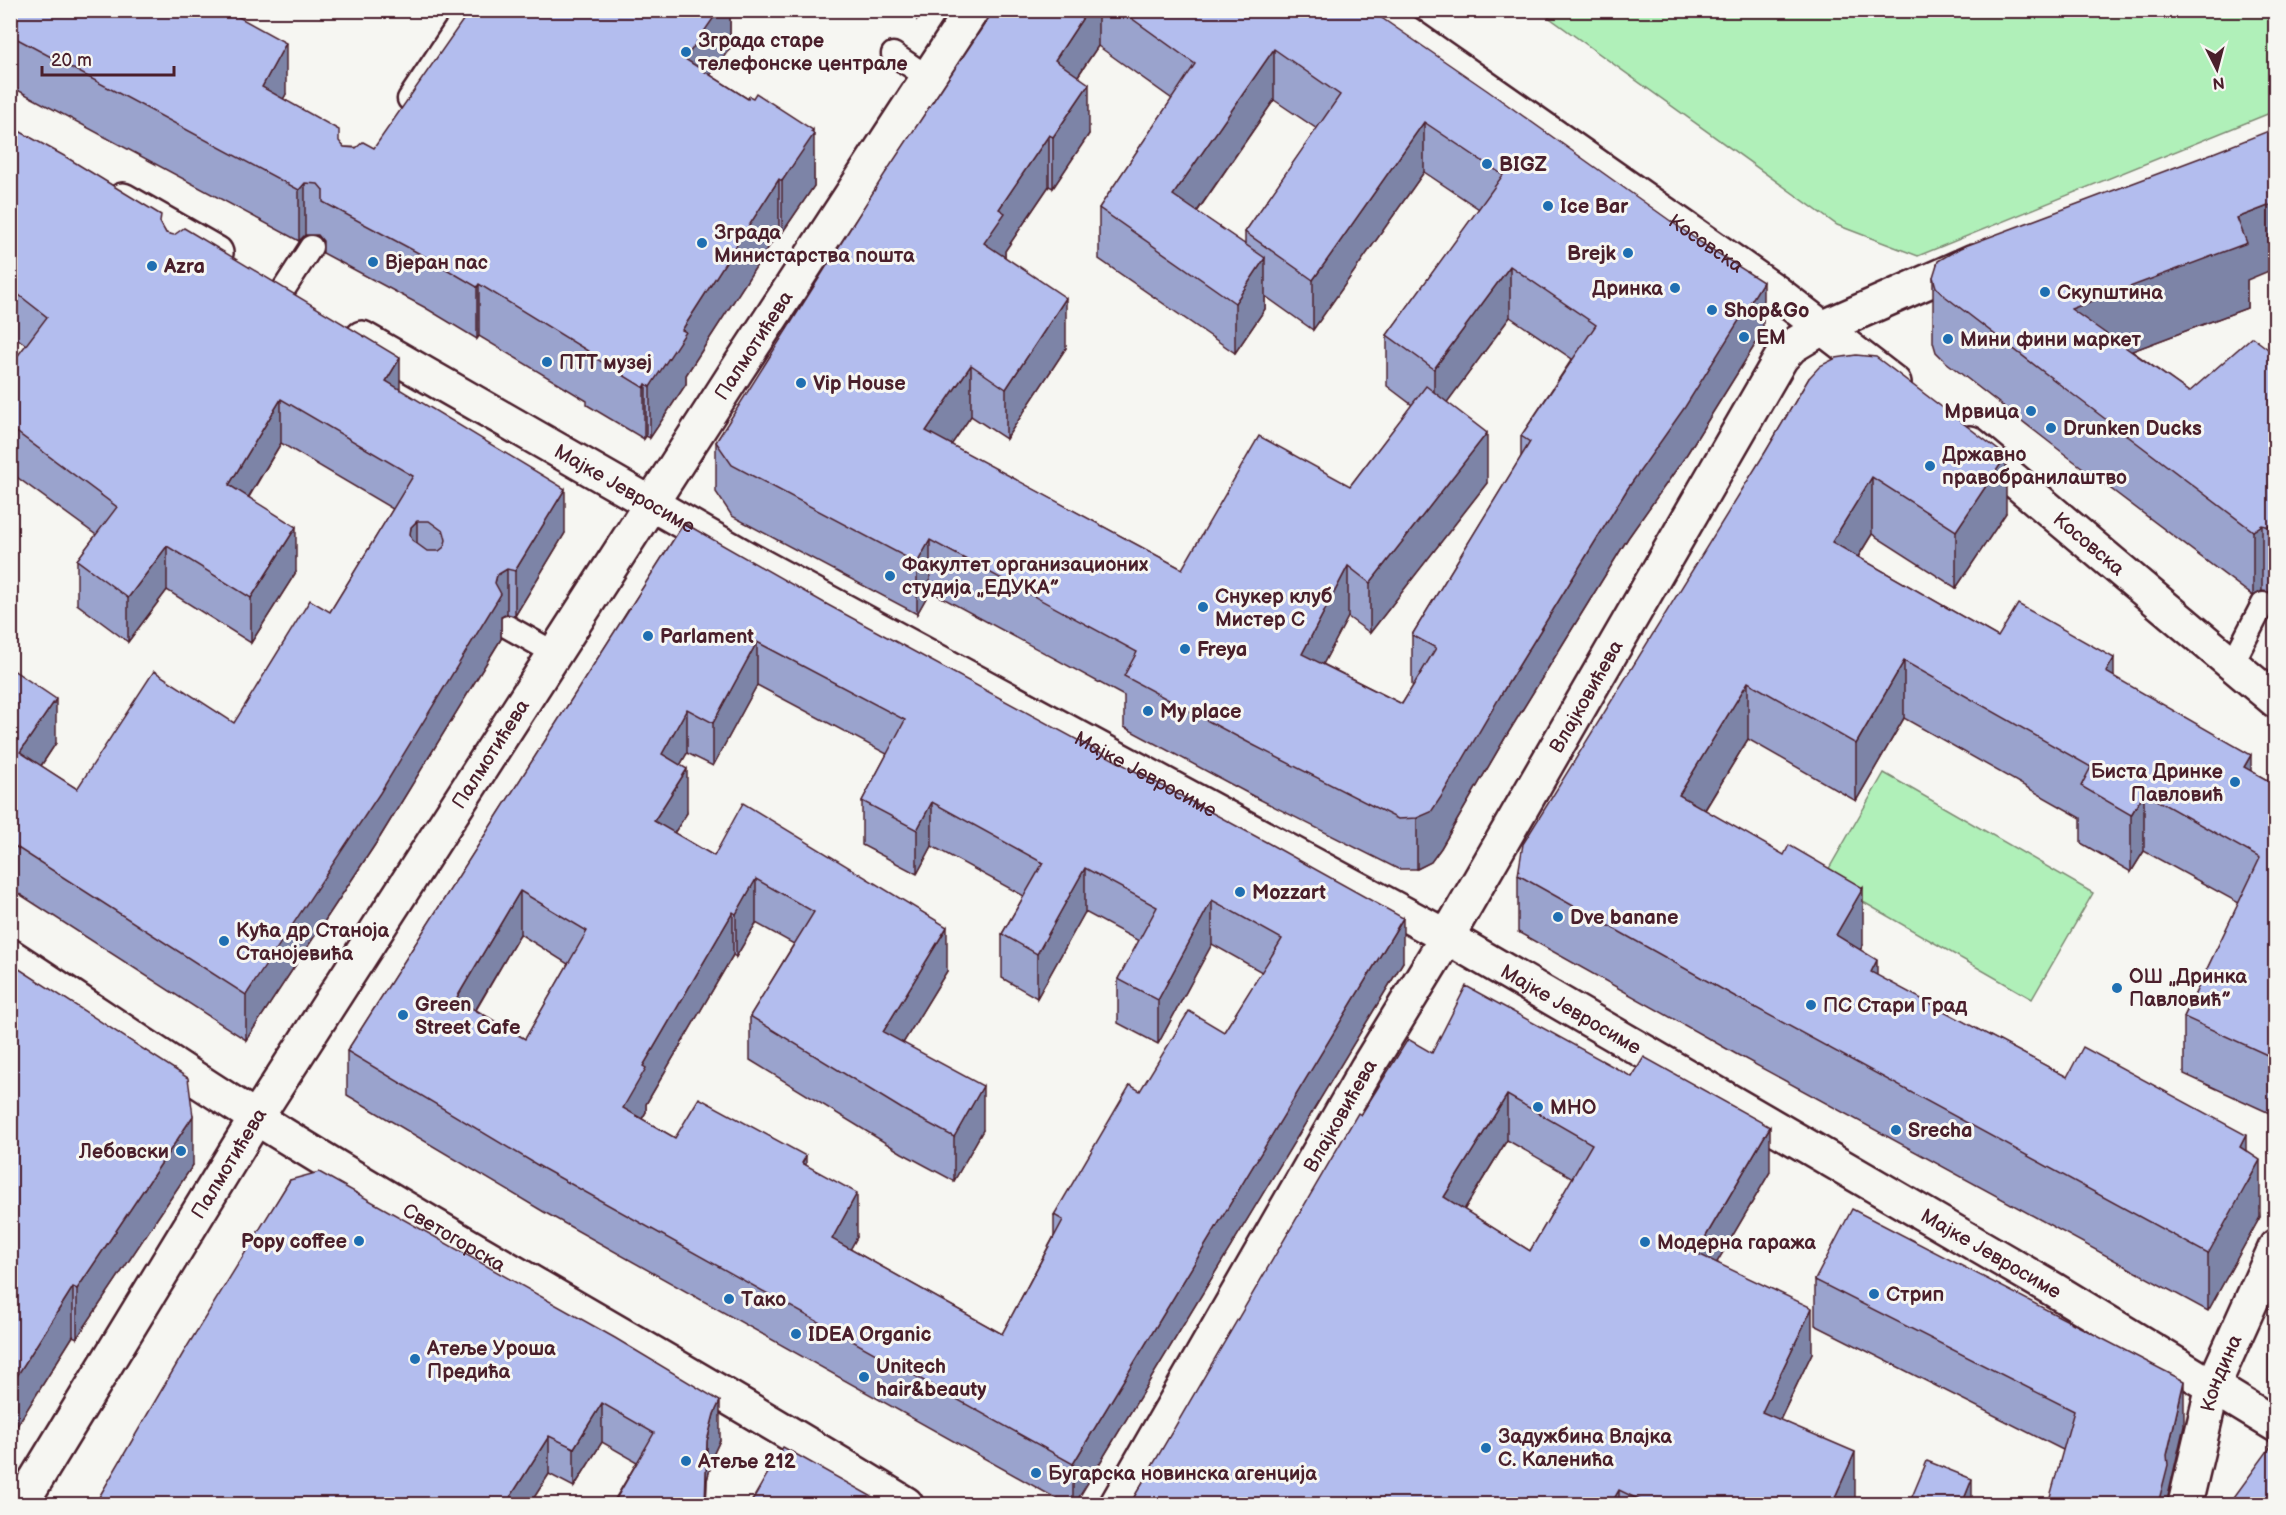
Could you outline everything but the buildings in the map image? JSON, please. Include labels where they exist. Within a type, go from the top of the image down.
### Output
[{"type":"street","name":"Палмотићева","points":[[21,1504],[256,1118],[737,370],[972,10]]},
{"type":"street","name":"Косовска","points":[[1374,10],[1776,292],[1920,403]]},
{"type":"street","points":[[101,187],[184,247],[272,286]]},
{"type":"street","name":"Влајковићева","points":[[1117,1504],[1367,1068],[1447,937],[1781,358],[1792,346],[1822,328],[1868,306],[1999,251]]},
{"type":"street","name":"Мајке Јевросиме","points":[[334,322],[746,558],[1447,937],[2051,1288],[2276,1425]]},
{"type":"street","name":"Косовска","points":[[1947,424],[2019,482],[2276,701]]},
{"type":"street","name":"Светогорска","points":[[10,956],[256,1118],[478,1252],[796,1436],[906,1504]]},
{"type":"street","name":"Кондина","points":[[2185,1504],[2214,1386],[2276,1246]]},
{"type":"lane","points":[[396,119],[468,10]]},
{"type":"lane","points":[[893,54],[929,78]]},
{"type":"lane","points":[[272,286],[311,248]]},
{"type":"lane","points":[[2232,664],[2263,604]]},
{"type":"lane","points":[[508,627],[556,654]]},
{"type":"green space","points":[[1540,11],[2275,11],[2275,111],[1918,256],[1837,225]]},
{"type":"green space","points":[[1884,773],[2093,893],[2032,999],[1823,879]]},
{"type":"place","name":"Зграда старе телефонске централе","points":[[686,52]]},
{"type":"place","name":"BIGZ","points":[[1487,164]]},
{"type":"place","name":"Ice Bar","points":[[1548,206]]},
{"type":"place","name":"Зграда Министарства пошта","points":[[702,243]]},
{"type":"place","name":"Brejk","points":[[1628,253]]},
{"type":"place","name":"Вјеран пас","points":[[373,262]]},
{"type":"place","name":"Azra","points":[[152,266]]},
{"type":"place","name":"Дринка","points":[[1675,288]]},
{"type":"place","name":"Скупштина","points":[[2045,292]]},
{"type":"place","name":"Shop&Go","points":[[1712,310]]},
{"type":"place","name":"ЕМ","points":[[1744,337]]},
{"type":"place","name":"Мини фини маркет","points":[[1948,339]]},
{"type":"place","name":"ПТТ музеј","points":[[547,362]]},
{"type":"place","name":"Vip House","points":[[801,383]]},
{"type":"place","name":"Мрвица","points":[[2031,411]]},
{"type":"place","name":"Drunken Ducks","points":[[2051,428]]},
{"type":"place","name":"Државно правобранилаштво","points":[[1930,466]]},
{"type":"place","name":"Факултет организационих студија „ЕДУКА”","points":[[890,576]]},
{"type":"place","name":"Снукер клуб Мистер С","points":[[1203,607]]},
{"type":"place","name":"Parlament","points":[[648,636]]},
{"type":"place","name":"Freya","points":[[1185,649]]},
{"type":"place","name":"My place","points":[[1148,711]]},
{"type":"place","name":"Биста Дринке Павловић","points":[[2235,782]]},
{"type":"place","name":"Mozzart","points":[[1240,892]]},
{"type":"place","name":"Dve banane","points":[[1558,917]]},
{"type":"place","name":"Кућа др Станоја Станојевића","points":[[224,941]]},
{"type":"place","name":"ОШ „Дринка Павловић”","points":[[2117,988]]},
{"type":"place","name":"ПС Стари Град","points":[[1811,1005]]},
{"type":"place","name":"Green Street Cafe","points":[[403,1015]]},
{"type":"place","name":"МНО","points":[[1538,1107]]},
{"type":"place","name":"Srecha","points":[[1896,1130]]},
{"type":"place","name":"Лебовски","points":[[181,1151]]},
{"type":"place","name":"Popy coffee","points":[[359,1241]]},
{"type":"place","name":"Модерна гаража","points":[[1645,1242]]},
{"type":"place","name":"Стрип","points":[[1874,1294]]},
{"type":"place","name":"Тако","points":[[729,1299]]},
{"type":"place","name":"IDEA Organic","points":[[796,1334]]},
{"type":"place","name":"Атеље Уроша Предића","points":[[415,1359]]},
{"type":"place","name":"Unitech hair&beauty","points":[[864,1377]]},
{"type":"place","name":"Задужбина Влајка С. Каленића","points":[[1486,1448]]},
{"type":"place","name":"Атеље 212","points":[[686,1461]]},
{"type":"place","name":"Бугарска новинска агенција","points":[[1036,1473]]}]
